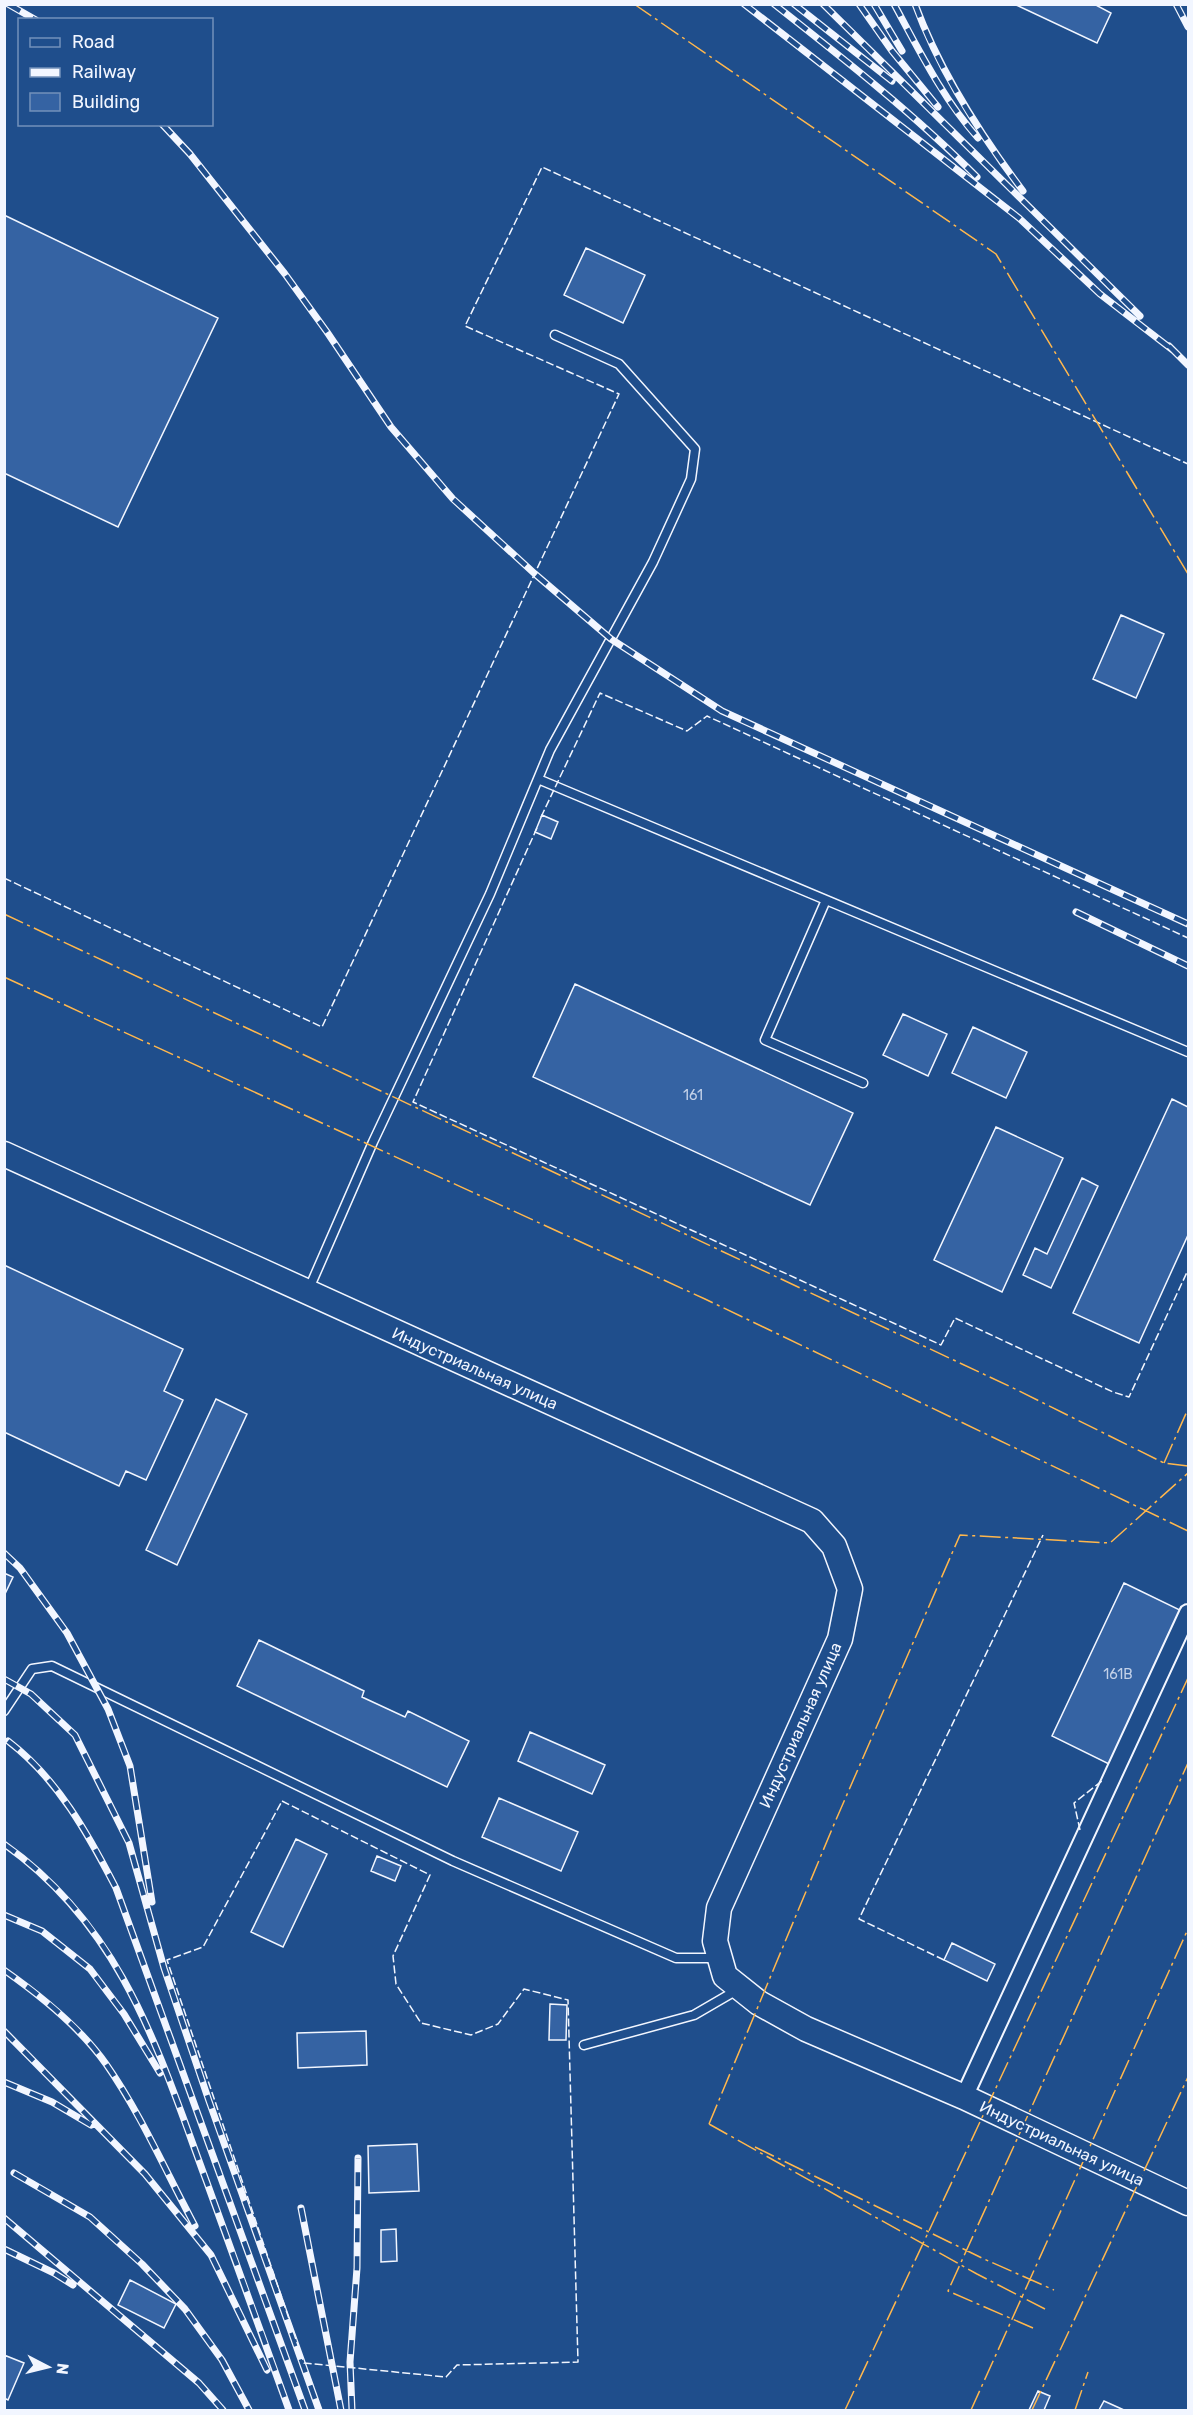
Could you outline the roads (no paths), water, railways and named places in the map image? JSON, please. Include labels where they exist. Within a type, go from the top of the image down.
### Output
[{"type":"street","name":"Индустриальная улица","points":[[4,1154],[812,1521],[834,1546],[850,1589],[840,1639],[719,1908],[715,1941],[725,1976],[759,2003],[806,2029],[964,2097],[1188,2203]]},
{"type":"street","points":[[964,2097],[1188,1613]]},
{"type":"lane","points":[[307,1292],[373,1142],[490,894],[550,750],[653,562],[691,479],[695,449],[620,364],[555,336]]},
{"type":"lane","points":[[538,779],[1188,1052]]},
{"type":"lane","points":[[826,900],[765,1040],[863,1083]]},
{"type":"lane","points":[[4,1711],[32,1669],[52,1666],[453,1861],[654,1949],[676,1958],[720,1958]]},
{"type":"lane","points":[[584,2045],[694,2016],[740,1988]]},
{"type":"railway","points":[[8,4],[32,18]]},
{"type":"railway","points":[[744,4],[1019,218],[1100,294],[1174,351]]},
{"type":"railway","points":[[774,4],[904,109],[977,177]]},
{"type":"railway","points":[[794,4],[892,81]]},
{"type":"railway","points":[[823,4],[1140,316]]},
{"type":"railway","points":[[859,4],[892,51],[938,107]]},
{"type":"railway","points":[[874,4],[902,51]]},
{"type":"railway","points":[[894,4],[943,91],[978,138]]},
{"type":"railway","points":[[915,4],[936,54],[962,102],[1023,191]]},
{"type":"railway","points":[[1176,4],[1188,27]]},
{"type":"railway","points":[[164,126],[190,154],[285,274],[391,427],[453,499],[611,639],[722,711],[1188,924]]},
{"type":"railway","points":[[1169,346],[1188,365]]},
{"type":"railway","points":[[1076,912],[1188,966]]},
{"type":"railway","points":[[4,1553],[20,1568],[67,1633],[108,1709],[130,1766],[152,1902]]},
{"type":"railway","points":[[4,1679],[31,1694],[75,1735],[129,1843],[164,1968],[319,2410]]},
{"type":"railway","points":[[8,1741],[26,1756],[57,1790],[83,1828],[116,1888],[305,2410]]},
{"type":"railway","points":[[4,1844],[45,1877],[79,1914],[108,1953],[132,1995],[171,2084],[289,2410]]},
{"type":"railway","points":[[4,1915],[42,1931],[90,1969],[124,2014],[160,2073]]},
{"type":"railway","points":[[4,1970],[59,2013],[96,2050],[119,2083],[142,2123],[195,2226]]},
{"type":"railway","points":[[4,2031],[145,2174],[211,2255],[267,2370]]},
{"type":"railway","points":[[4,2082],[52,2102],[91,2125]]},
{"type":"railway","points":[[352,2410],[350,2362],[357,2268],[358,2158]]},
{"type":"railway","points":[[14,2173],[90,2217],[142,2264],[185,2309],[222,2360],[249,2410]]},
{"type":"railway","points":[[301,2208],[341,2410]]},
{"type":"railway","points":[[4,2218],[199,2383],[223,2410]]},
{"type":"railway","points":[[4,2249],[54,2273],[73,2285]]}]
